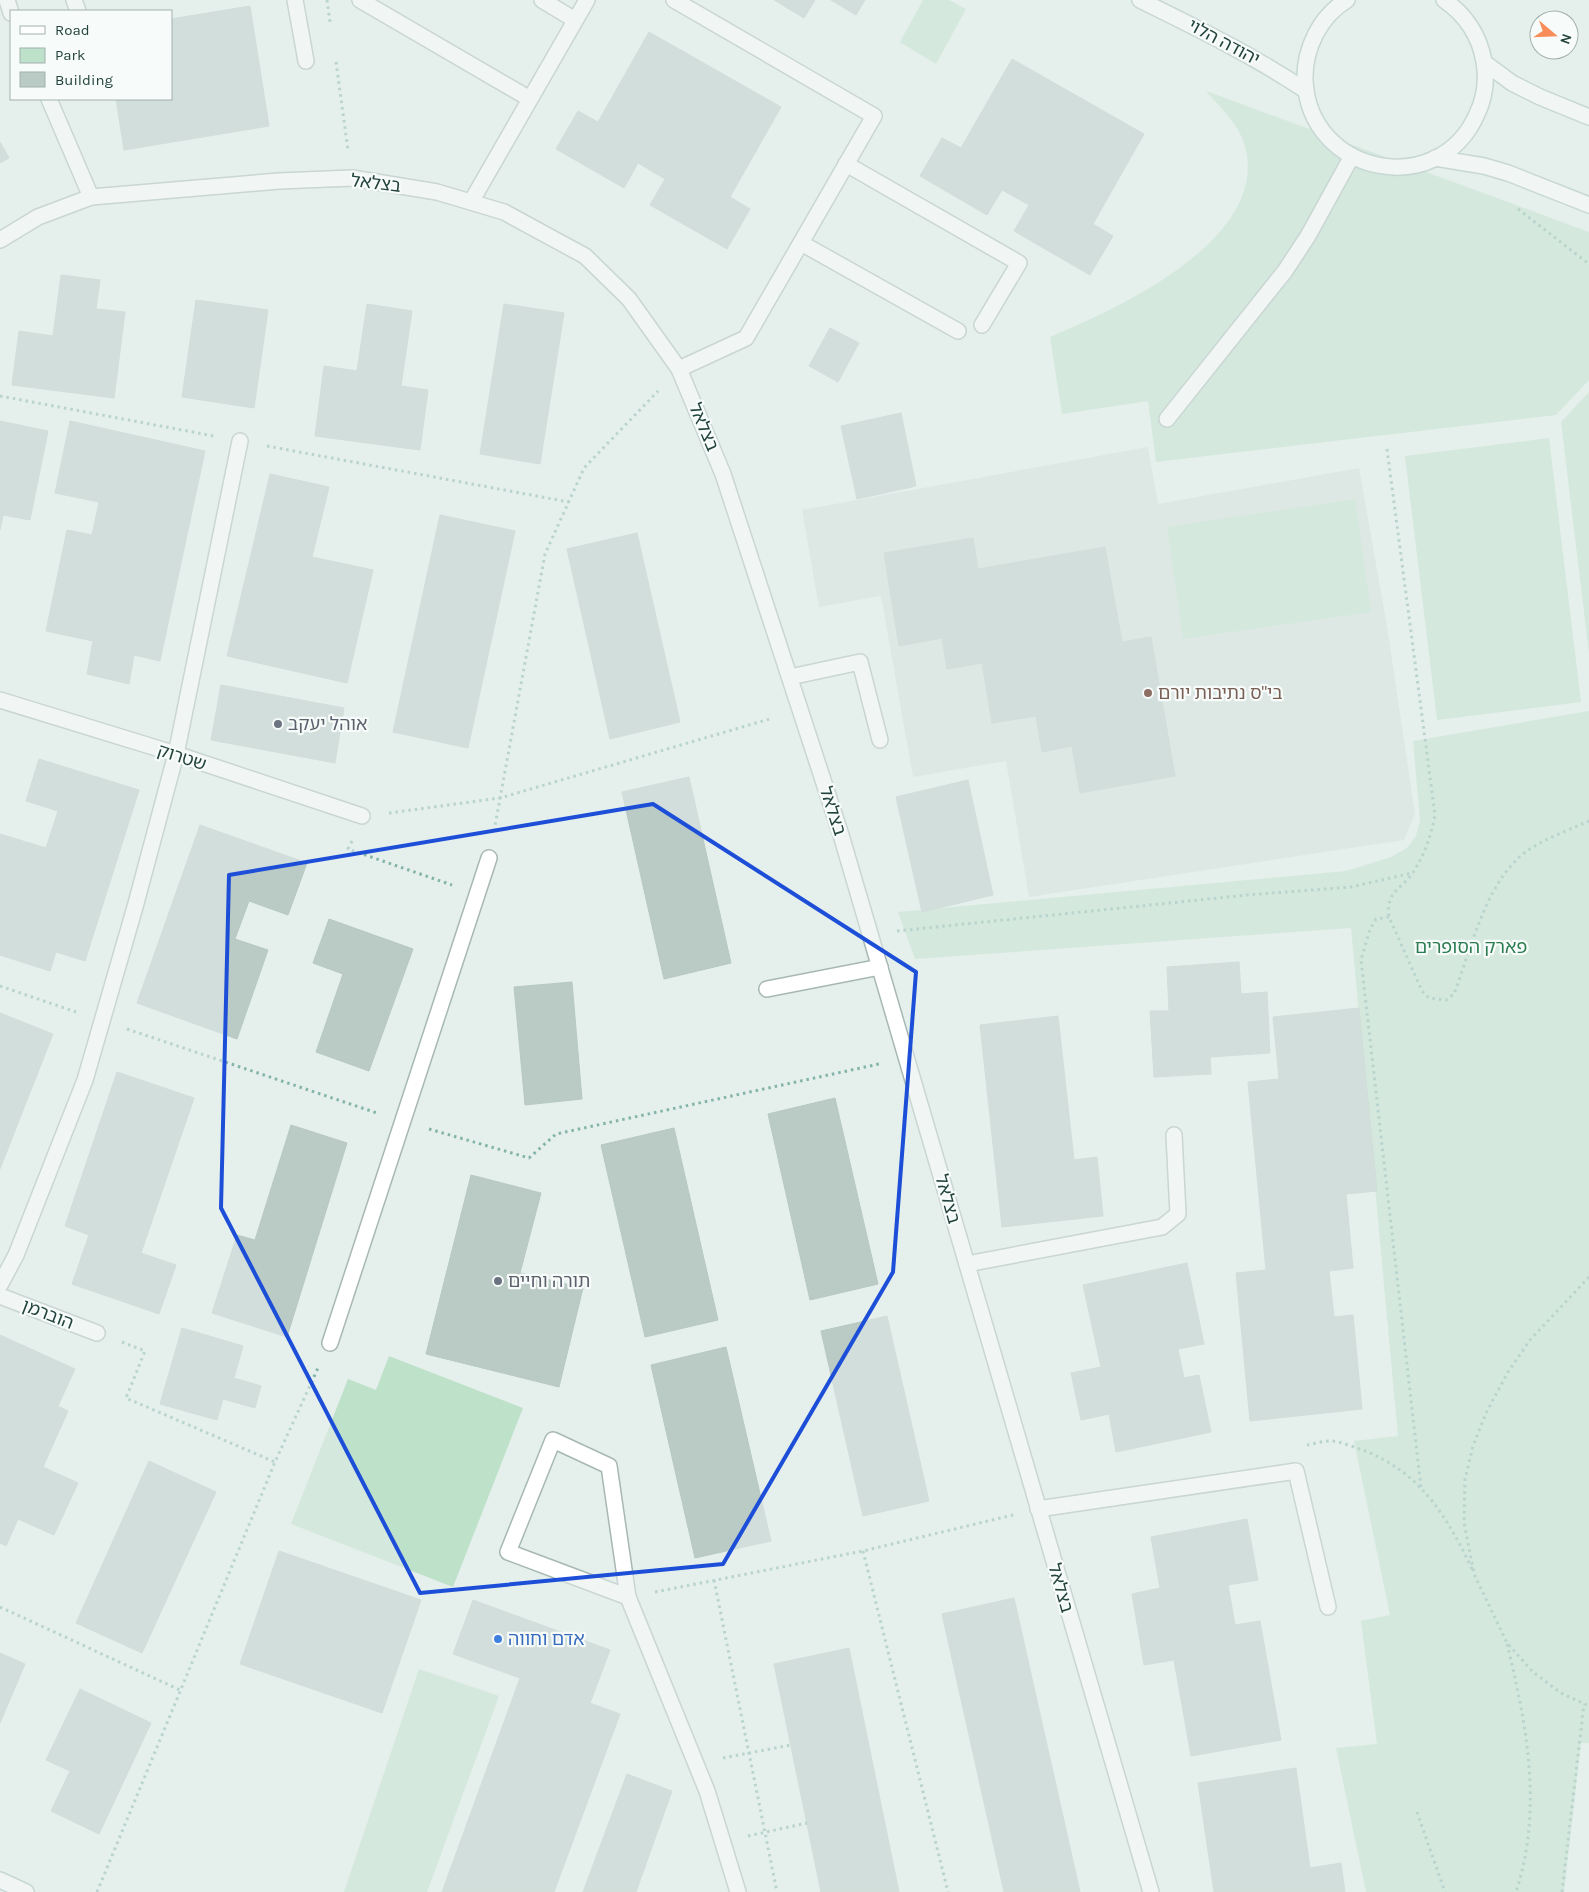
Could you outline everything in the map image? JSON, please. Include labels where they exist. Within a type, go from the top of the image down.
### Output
[{"type":"street","points":[[295,0],[306,61]]},
{"type":"street","points":[[360,0],[530,99]]},
{"type":"street","points":[[542,0],[575,20]]},
{"type":"street","points":[[471,202],[587,0]]},
{"type":"street","points":[[674,0],[874,116],[746,338],[679,369]]},
{"type":"street","name":"יהודה הלוי","points":[[1140,0],[1266,64],[1305,90]]},
{"type":"street","points":[[1347,0],[1332,11],[1315,34],[1306,62],[1305,90],[1314,117],[1329,139],[1365,163],[1394,168],[1408,167],[1435,158],[1457,142],[1475,120],[1484,92],[1486,77],[1482,50],[1470,25],[1461,14],[1444,0]]},
{"type":"street","points":[[1484,64],[1512,83],[1540,97],[1589,116]]},
{"type":"street","points":[[48,100],[92,198]]},
{"type":"street","points":[[1167,419],[1285,271],[1308,236],[1352,156]]},
{"type":"street","points":[[1435,158],[1484,166],[1508,173],[1589,205]]},
{"type":"street","points":[[846,164],[1019,263],[982,325]]},
{"type":"street","name":"בצלאל","points":[[0,240],[38,217],[92,198],[280,181],[352,178],[437,192],[504,212],[585,256],[629,298],[679,369],[723,474],[841,835],[1150,1892]]},
{"type":"street","points":[[801,243],[958,331]]},
{"type":"street","points":[[0,1285],[16,1255],[85,1080],[135,907],[176,754],[240,441]]},
{"type":"street","points":[[790,677],[860,662],[880,740]]},
{"type":"street","name":"שטרוק","points":[[0,700],[176,754],[362,816]]},
{"type":"street","points":[[330,1343],[489,858]]},
{"type":"street","points":[[767,989],[880,967]]},
{"type":"street","points":[[967,1264],[1162,1227],[1178,1214],[1174,1135]]},
{"type":"street","name":"הוברמן","points":[[0,1296],[97,1333]]},
{"type":"street","points":[[628,1597],[508,1552],[553,1440],[609,1466],[628,1597],[707,1791],[738,1892]]},
{"type":"street","points":[[1038,1509],[1296,1470],[1328,1607]]},
{"type":"street","points":[[0,1880],[21,1891]]},
{"type":"path","points":[[327,0],[331,30]]},
{"type":"path","points":[[335,59],[352,178]]},
{"type":"path","points":[[1511,204],[1589,264]]},
{"type":"path","points":[[489,858],[545,554],[584,468],[679,369]]},
{"type":"path","points":[[0,396],[568,502]]},
{"type":"path","points":[[1387,449],[1435,816],[1430,838],[1412,873],[1391,897],[1388,905],[1389,917],[1422,991],[1429,998],[1446,1000],[1454,994],[1490,896],[1502,878],[1524,854],[1552,837],[1589,821]]},
{"type":"path","points":[[478,894],[348,849],[362,816],[500,798],[800,710]]},
{"type":"path","points":[[870,933],[931,929],[1090,910],[1351,887],[1412,873]]},
{"type":"path","points":[[1389,917],[1376,919],[1370,929],[1361,960],[1421,1488]]},
{"type":"path","points":[[0,986],[403,1121],[529,1158],[556,1134],[906,1059]]},
{"type":"path","points":[[1516,1892],[1528,1844],[1530,1811],[1530,1777],[1522,1710],[1507,1643],[1474,1574],[1464,1522],[1465,1480],[1473,1446],[1486,1414],[1508,1372],[1530,1340],[1589,1277]]},
{"type":"path","points":[[97,1333],[145,1351],[126,1398],[275,1462]]},
{"type":"path","points":[[97,1892],[275,1462],[330,1343]]},
{"type":"path","points":[[628,1597],[863,1551],[1038,1509]]},
{"type":"path","points":[[863,1551],[948,1892]]},
{"type":"path","points":[[714,1580],[777,1892]]},
{"type":"path","points":[[0,1607],[180,1690]]},
{"type":"path","points":[[1507,1643],[1533,1672],[1561,1693],[1589,1706]]},
{"type":"path","points":[[1562,1892],[1584,1704]]},
{"type":"path","points":[[749,1754],[791,1745]]},
{"type":"path","points":[[1417,1812],[1445,1892]]},
{"type":"path","points":[[765,1832],[807,1823]]},
{"type":"highlighted area","points":[[653,804],[916,972],[893,1272],[723,1564],[420,1593],[221,1208],[229,875]]},
{"type":"shaded area","name":"בי\"ס נתיבות יורם","points":[[1148,447],[1158,504],[1359,468],[1387,626],[1415,814],[1404,840],[1029,897],[1006,761],[913,777],[881,596],[819,607],[802,510]]},
{"type":"green space","points":[[923,0],[949,0],[966,9],[936,64],[900,42]]},
{"type":"green space","points":[[1206,91],[1589,232],[1589,380],[1556,415],[1156,462],[1148,401],[1062,414],[1050,337],[1111,309],[1146,290],[1180,268],[1210,242],[1233,214],[1246,183],[1246,150],[1235,125]]},
{"type":"green space","points":[[1589,392],[1589,653],[1561,422]]},
{"type":"green space","points":[[1549,438],[1581,702],[1437,720],[1405,456]]},
{"type":"green space","points":[[1355,499],[1371,612],[1183,639],[1167,527]]},
{"type":"green space","name":"פארק הסופרים","points":[[1589,711],[1589,1743],[1581,1743],[1564,1892],[1366,1892],[1336,1748],[1377,1744],[1361,1621],[1390,1615],[1354,1441],[1398,1436],[1351,928],[915,959],[898,912],[1346,871],[1391,857],[1407,848],[1416,836],[1420,820],[1413,741]]},
{"type":"green space","points":[[389,1356],[523,1408],[453,1587],[291,1524],[348,1379],[376,1390]]},
{"type":"green space","points":[[419,1669],[499,1696],[427,1892],[344,1892]]},
{"type":"building","points":[[774,0],[815,0],[804,18]]},
{"type":"building","points":[[831,0],[865,0],[856,15]]},
{"type":"building","points":[[250,6],[269,126],[124,150],[116,100],[172,100],[172,19]]},
{"type":"building","points":[[649,32],[781,107],[730,197],[750,209],[727,249],[650,205],[665,179],[638,163],[624,188],[556,149],[578,111],[598,122]]},
{"type":"building","points":[[1012,59],[1144,134],[1093,224],[1113,236],[1090,275],[1014,231],[1029,205],[1002,190],[987,215],[920,176],[942,138],[961,148]]},
{"type":"building","points":[[0,142],[9,158],[0,163]]},
{"type":"building","points":[[61,275],[100,280],[96,309],[125,312],[114,398],[12,385],[19,331],[53,336]]},
{"type":"building","points":[[196,300],[268,310],[254,408],[182,397]]},
{"type":"building","points":[[367,304],[412,311],[401,386],[428,390],[420,450],[315,436],[324,366],[357,371]]},
{"type":"building","points":[[504,304],[564,313],[540,464],[480,454]]},
{"type":"building","points":[[830,328],[859,343],[838,382],[809,366]]},
{"type":"building","points":[[901,413],[916,486],[857,499],[841,426]]},
{"type":"building","points":[[0,421],[48,431],[30,520],[3,515],[0,530]]},
{"type":"building","points":[[70,421],[205,451],[160,661],[134,655],[129,684],[87,674],[93,641],[46,631],[67,530],[92,535],[99,502],[55,493]]},
{"type":"building","points":[[270,474],[329,487],[312,557],[373,570],[347,683],[227,656]]},
{"type":"building","points":[[440,515],[515,531],[468,748],[393,732]]},
{"type":"building","points":[[637,533],[680,722],[610,739],[567,549]]},
{"type":"building","points":[[973,538],[978,569],[1105,547],[1122,642],[1151,637],[1175,776],[1080,793],[1072,746],[1042,752],[1036,716],[992,723],[982,663],[947,669],[942,638],[899,646],[884,553]]},
{"type":"building","name":"אוהל יעקב","points":[[221,685],[344,708],[335,763],[211,740]]},
{"type":"building","points":[[39,759],[139,790],[85,961],[56,952],[50,971],[0,955],[0,834],[46,848],[58,811],[26,801]]},
{"type":"building","points":[[689,777],[731,963],[664,979],[622,792]]},
{"type":"building","points":[[968,780],[993,895],[922,912],[896,797]]},
{"type":"building","points":[[200,825],[307,863],[288,915],[249,901],[235,939],[268,950],[237,1039],[137,1003]]},
{"type":"building","points":[[329,919],[413,949],[369,1071],[316,1052],[343,974],[313,963]]},
{"type":"building","points":[[1239,962],[1241,994],[1267,992],[1270,1053],[1210,1057],[1211,1074],[1154,1077],[1150,1011],[1169,1011],[1167,967]]},
{"type":"building","points":[[572,982],[582,1099],[525,1105],[514,987]]},
{"type":"building","points":[[1359,1008],[1377,1191],[1346,1194],[1353,1268],[1329,1271],[1334,1317],[1353,1315],[1362,1409],[1250,1421],[1236,1273],[1266,1270],[1248,1082],[1279,1079],[1273,1017]]},
{"type":"building","points":[[0,1013],[53,1034],[0,1169]]},
{"type":"building","points":[[1058,1016],[1074,1160],[1097,1157],[1103,1216],[1002,1227],[980,1025]]},
{"type":"building","points":[[117,1072],[194,1098],[141,1253],[176,1265],[159,1314],[72,1284],[89,1235],[65,1226]]},
{"type":"building","points":[[835,1098],[878,1284],[810,1300],[768,1114]]},
{"type":"building","points":[[291,1125],[347,1143],[287,1337],[212,1313],[237,1235],[255,1240]]},
{"type":"building","points":[[674,1128],[718,1320],[645,1337],[601,1145]]},
{"type":"building","name":"תורה וחיים","points":[[471,1175],[541,1193],[520,1273],[583,1288],[559,1387],[426,1354]]},
{"type":"building","points":[[1187,1263],[1204,1344],[1178,1349],[1184,1378],[1199,1375],[1211,1432],[1116,1452],[1109,1414],[1081,1420],[1071,1373],[1101,1367],[1083,1285]]},
{"type":"building","points":[[887,1316],[929,1501],[863,1516],[821,1331]]},
{"type":"building","points":[[182,1328],[243,1346],[234,1378],[261,1386],[255,1408],[223,1399],[217,1420],[160,1404]]},
{"type":"building","points":[[0,1335],[75,1369],[58,1406],[68,1411],[43,1467],[78,1483],[54,1535],[18,1519],[6,1546],[0,1543]]},
{"type":"building","points":[[726,1347],[771,1541],[695,1558],[651,1365]]},
{"type":"building","points":[[149,1461],[216,1492],[142,1653],[76,1623]]},
{"type":"building","points":[[1247,1519],[1258,1580],[1228,1585],[1235,1625],[1260,1621],[1281,1740],[1191,1756],[1174,1660],[1144,1665],[1132,1594],[1160,1588],[1151,1537]]},
{"type":"building","points":[[279,1551],[421,1600],[382,1713],[240,1664]]},
{"type":"building","points":[[1014,1598],[1080,1892],[1004,1892],[942,1614]]},
{"type":"building","points":[[473,1600],[610,1650],[590,1703],[620,1714],[554,1892],[442,1892],[520,1678],[453,1654]]},
{"type":"building","points":[[849,1648],[899,1892],[821,1892],[774,1664]]},
{"type":"building","points":[[0,1653],[25,1664],[0,1723]]},
{"type":"building","points":[[80,1689],[151,1723],[99,1834],[51,1811],[70,1771],[46,1760]]},
{"type":"building","points":[[1296,1768],[1310,1868],[1341,1863],[1345,1892],[1214,1892],[1198,1783]]},
{"type":"building","points":[[627,1774],[672,1791],[636,1892],[583,1892]]},
{"type":"place","name":"בי\"ס נתיבות יורם","points":[[1148,693]]},
{"type":"place","name":"אוהל יעקב","points":[[278,724]]},
{"type":"place","name":"תורה וחיים","points":[[498,1281]]},
{"type":"place","name":"אדם וחווה","points":[[498,1639]]}]
